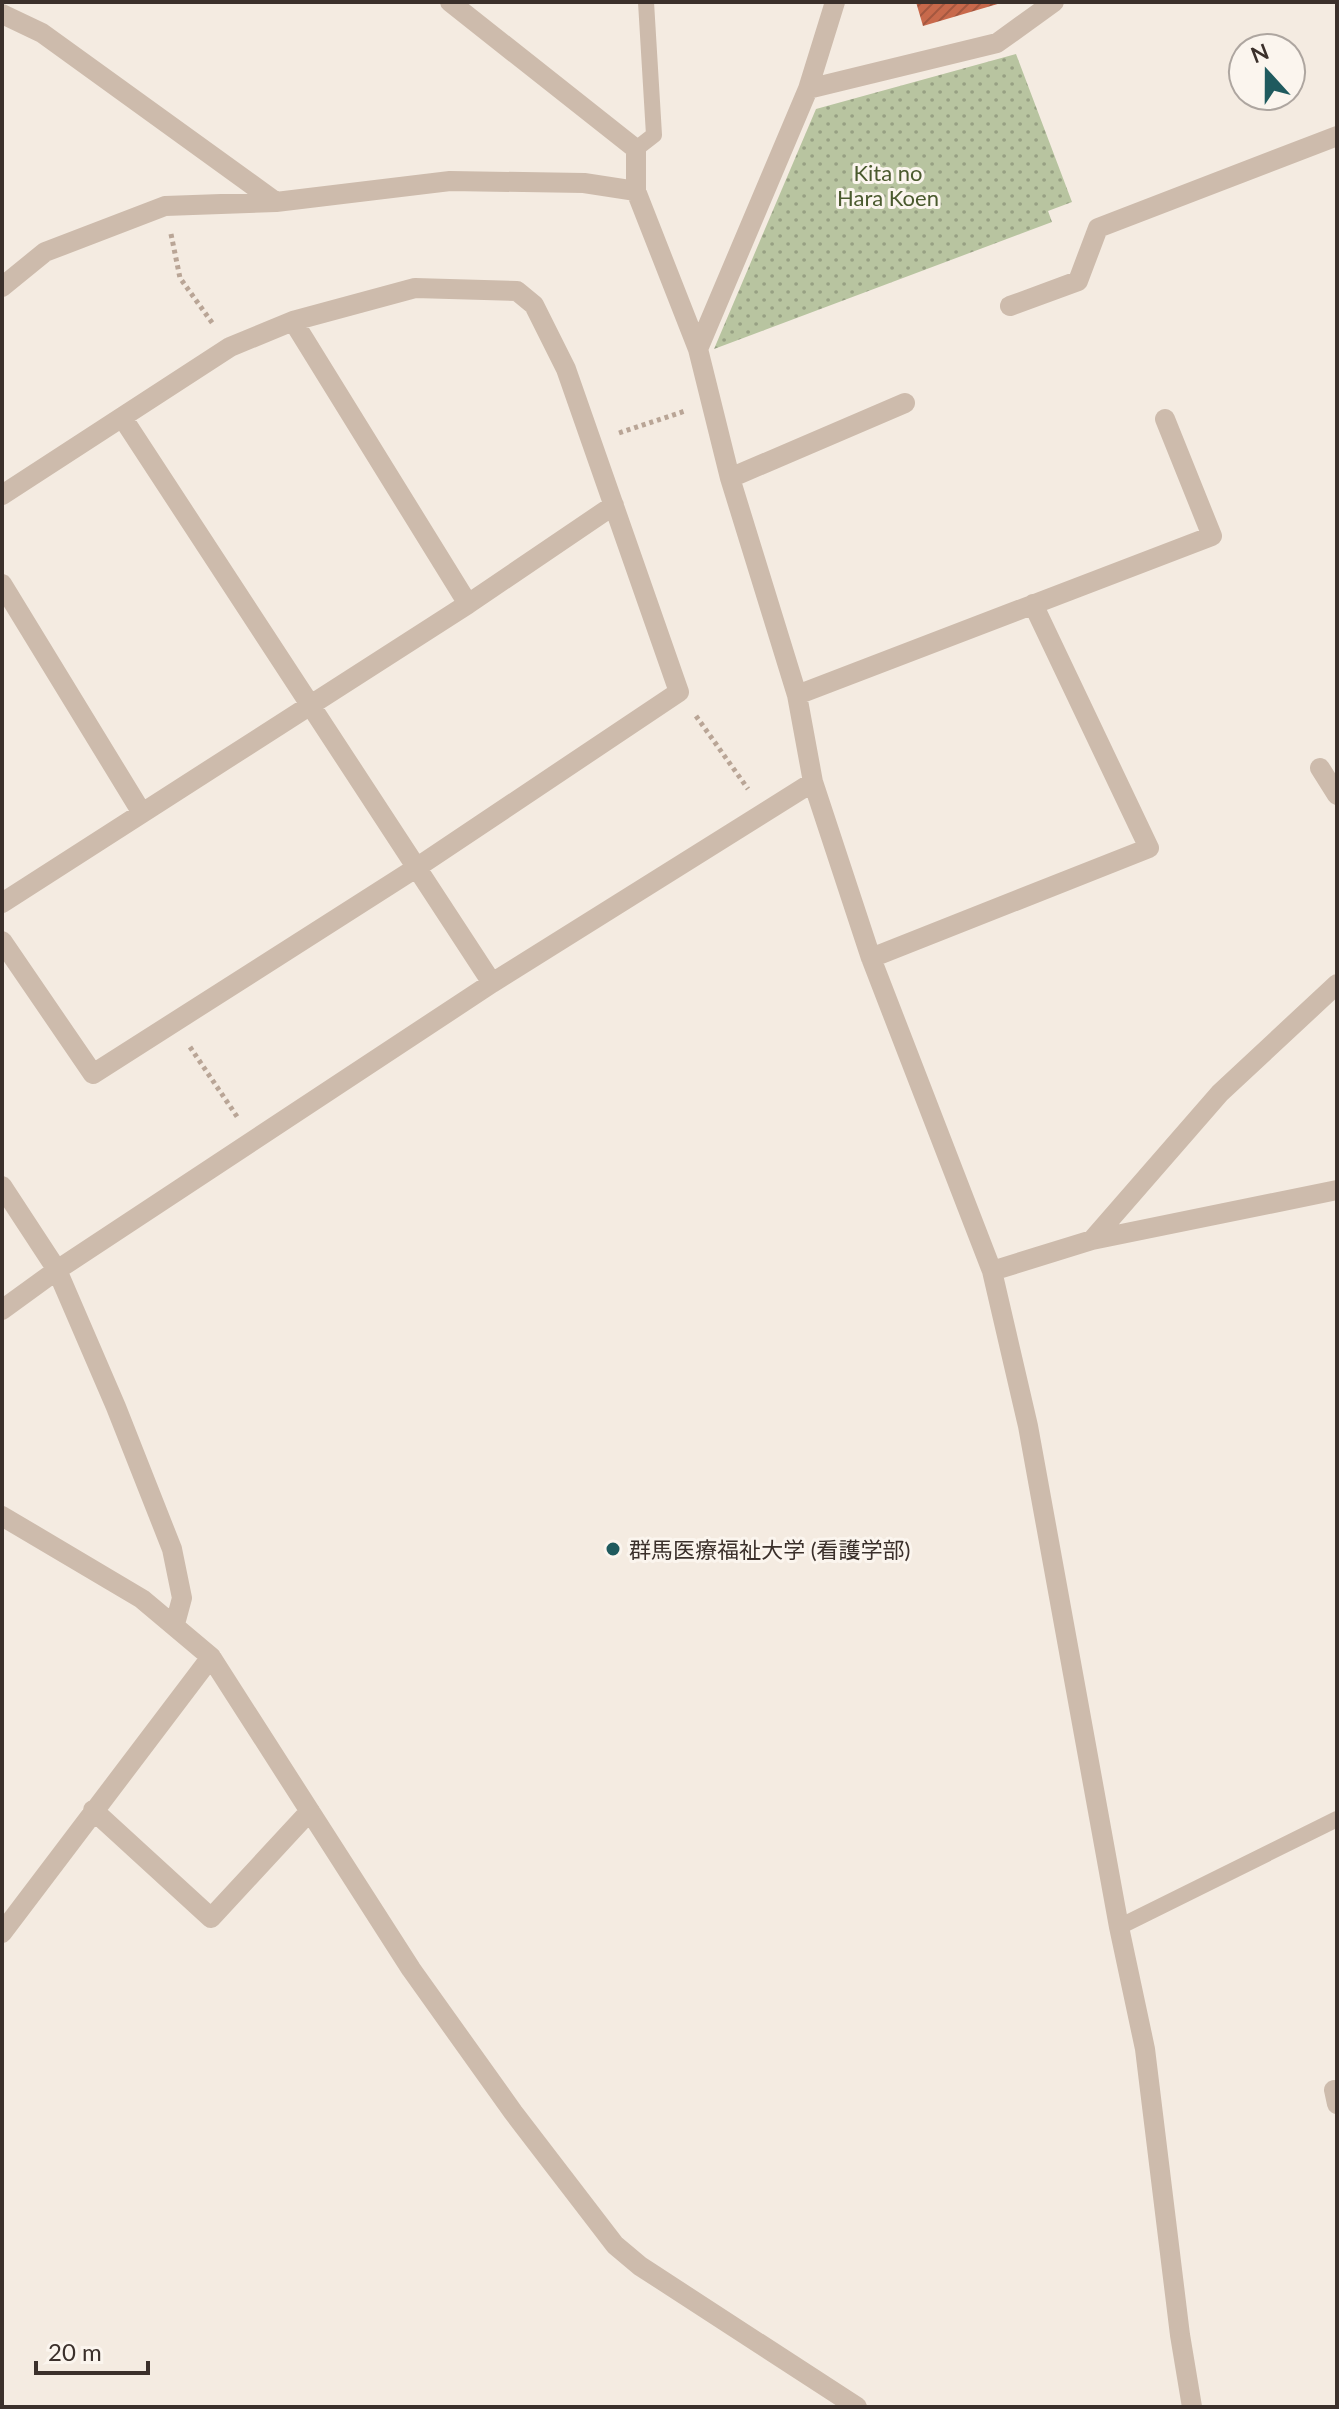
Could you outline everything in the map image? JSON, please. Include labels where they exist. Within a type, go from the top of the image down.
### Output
[{"type":"street","points":[[450,2],[636,149],[636,191],[698,349],[730,478],[797,695],[813,782],[871,958],[992,1271],[1028,1426],[1119,1927],[1145,2049],[1180,2335],[1192,2407]]},
{"type":"street","points":[[698,349],[808,89],[835,2]]},
{"type":"street","points":[[808,89],[997,43],[1054,2]]},
{"type":"street","points":[[2,14],[42,33],[276,202]]},
{"type":"street","points":[[1010,306],[1078,281],[1098,228],[1337,136]]},
{"type":"street","points":[[2,287],[45,252],[165,206],[276,202],[450,181],[584,183],[636,191]]},
{"type":"street","points":[[2,495],[230,347],[293,321],[415,288],[517,291],[534,305],[566,369],[679,692],[416,868],[93,1074],[2,941]]},
{"type":"street","points":[[293,321],[468,604]]},
{"type":"street","points":[[730,478],[905,403]]},
{"type":"street","points":[[122,417],[492,983]]},
{"type":"street","points":[[797,695],[1212,536],[1165,419]]},
{"type":"street","points":[[2,903],[468,604],[614,505]]},
{"type":"street","points":[[2,584],[142,813]]},
{"type":"street","points":[[871,958],[1149,848],[1033,604]]},
{"type":"street","points":[[1320,768],[1337,795]]},
{"type":"street","points":[[2,1310],[57,1270],[492,983],[813,782]]},
{"type":"street","points":[[1092,1240],[1220,1093],[1337,984]]},
{"type":"street","points":[[2,1186],[57,1270],[116,1407],[172,1549],[182,1598],[175,1624]]},
{"type":"street","points":[[992,1271],[1092,1240],[1337,1190]]},
{"type":"street","points":[[2,1516],[142,1599],[211,1657],[411,1969],[513,2112],[615,2245],[640,2266],[857,2407]]},
{"type":"street","points":[[2,1933],[211,1657]]},
{"type":"street","points":[[93,1810],[211,1918],[310,1811]]},
{"type":"lane","points":[[636,149],[654,135],[646,2]]},
{"type":"lane","points":[[1119,1927],[1337,1819]]},
{"type":"path","points":[[165,206],[180,278],[230,347]]},
{"type":"path","points":[[592,442],[711,402]]},
{"type":"path","points":[[679,692],[765,812]]},
{"type":"path","points":[[173,1023],[253,1140]]},
{"type":"green space","name":"Kita no Hara Koen","points":[[1016,54],[1072,202],[1048,211],[1052,222],[714,349],[816,109]]},
{"type":"building","points":[[916,2],[1000,2],[1001,3],[923,26]]},
{"type":"place","name":"群馬医療福祉大学 (看護学部)","points":[[613,1549]]}]
